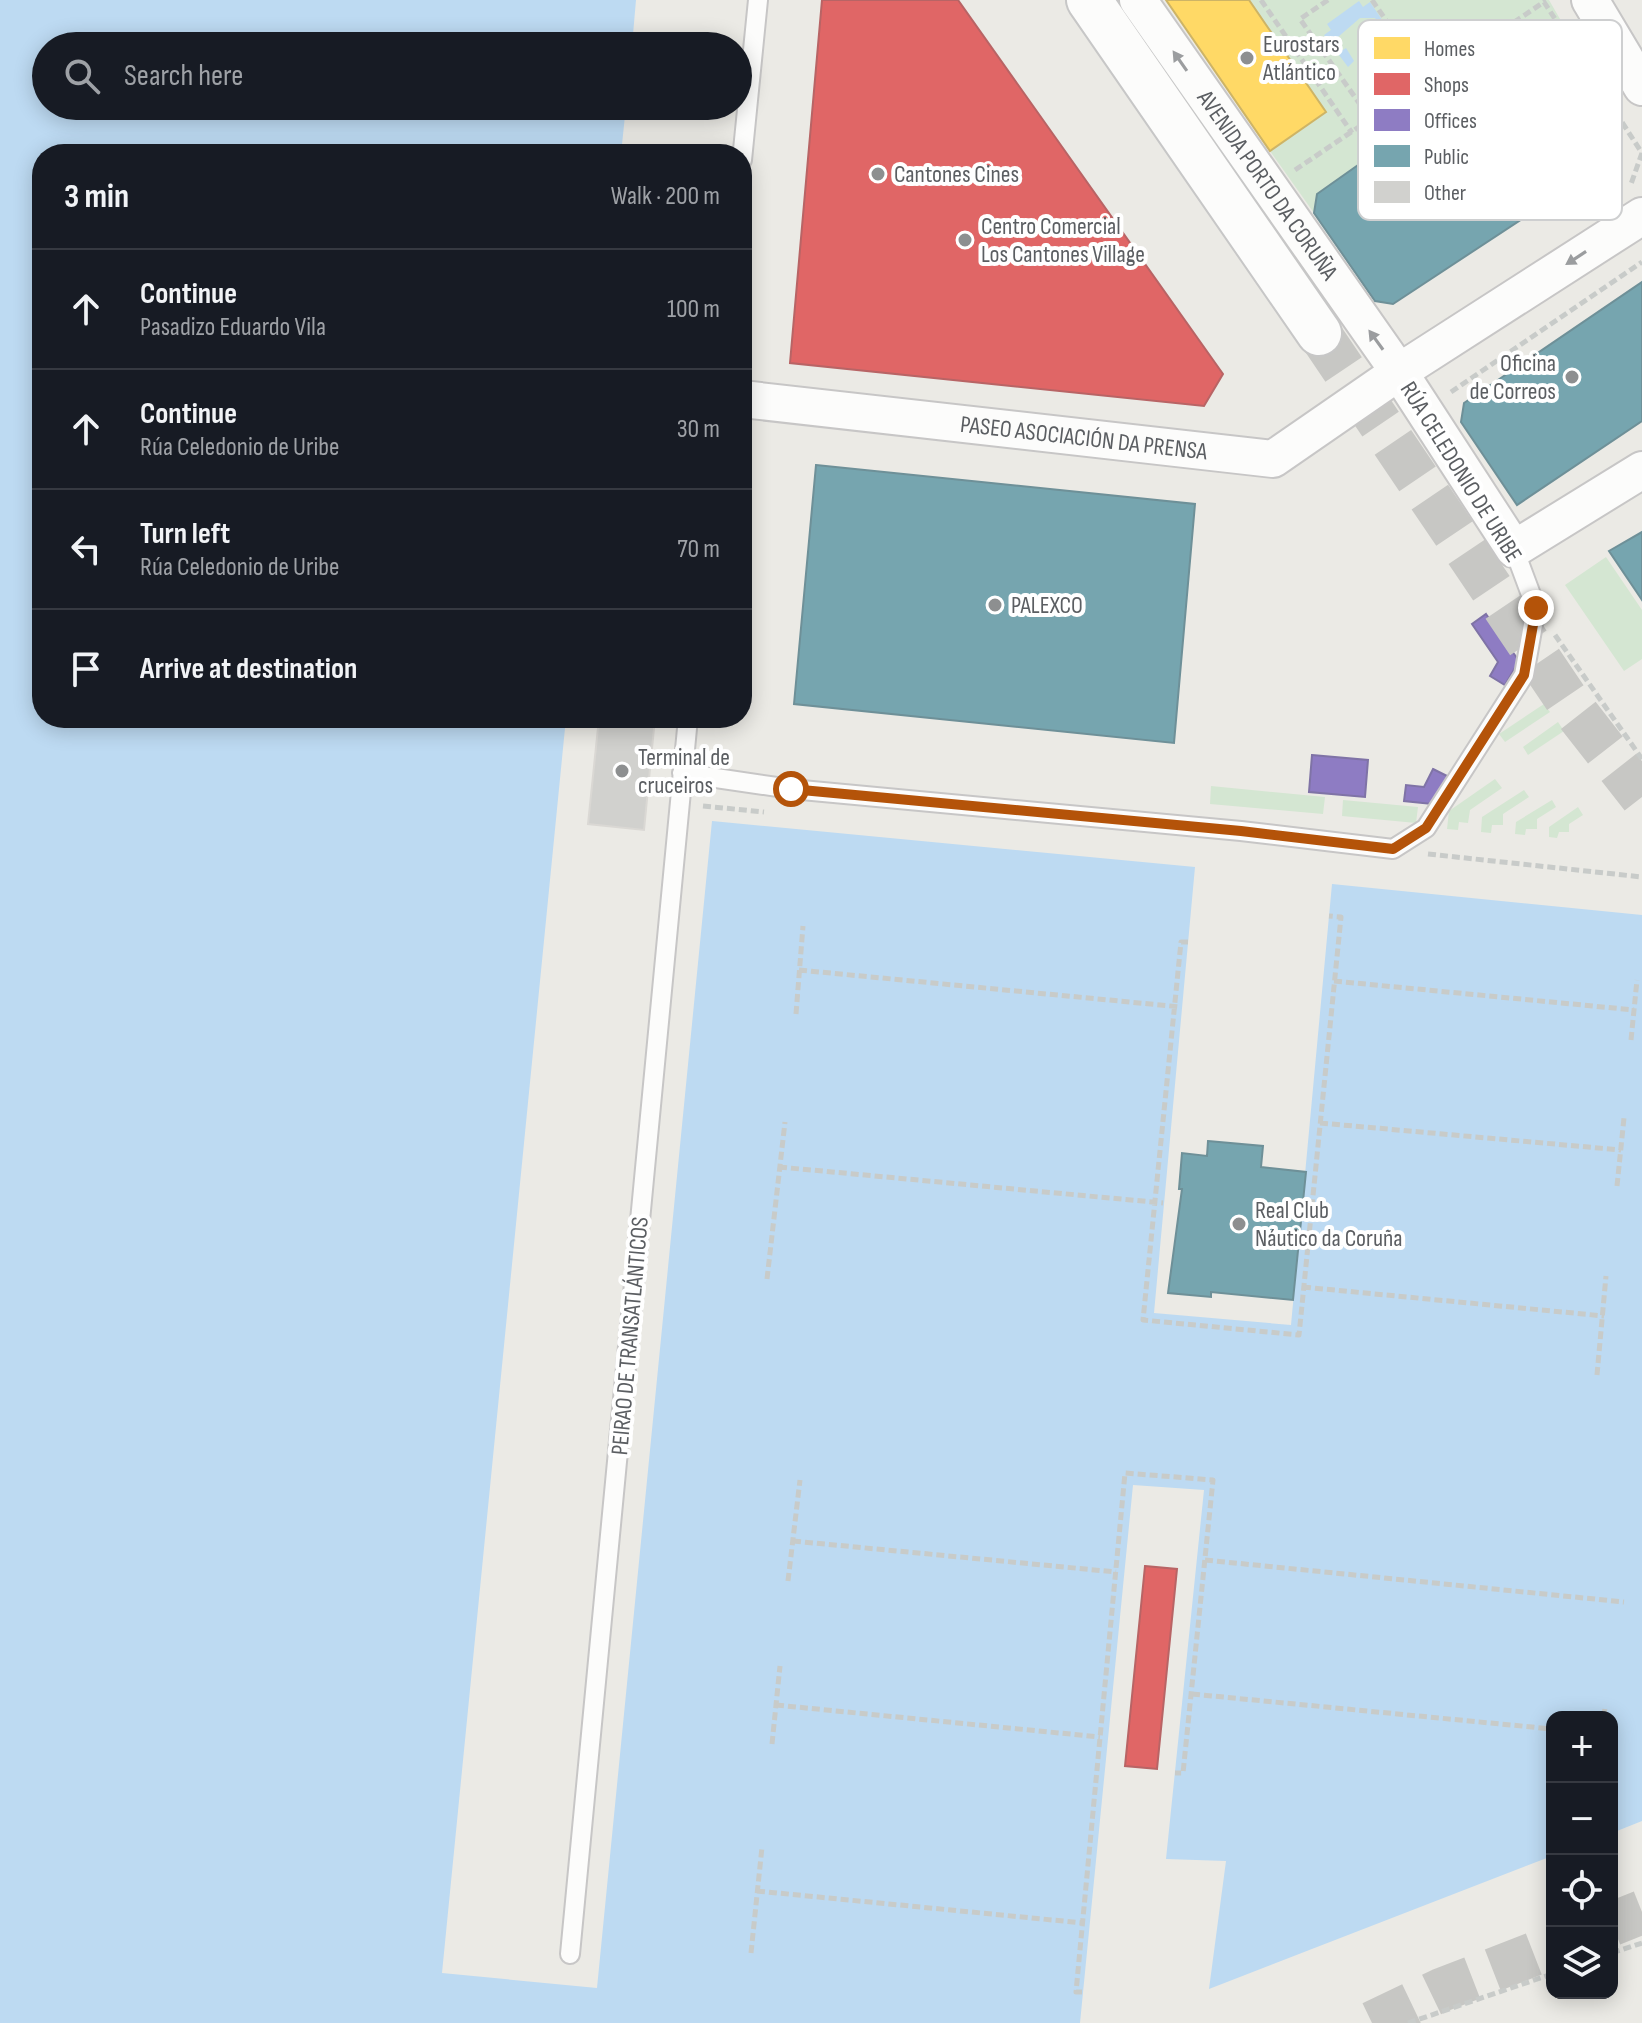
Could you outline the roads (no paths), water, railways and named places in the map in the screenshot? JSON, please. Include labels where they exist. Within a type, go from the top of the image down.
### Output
[{"type":"main road","name":"AVENIDA PORTO DA CORUÑA","points":[[1089,0],[1319,333]]},
{"type":"street","name":"AVENIDA PORTO DA CORUÑA","points":[[1138,0],[1399,372]]},
{"type":"street","points":[[1590,0],[1602,20]]},
{"type":"street","points":[[1622,54],[1642,87]]},
{"type":"street","name":"PASEO ASOCIACIÓN DA PRENSA","points":[[752,400],[1273,459],[1609,220]]},
{"type":"street","name":"RÚA CELEDONIO DE URIBE","points":[[1399,372],[1514,549]]},
{"type":"street","points":[[1514,549],[1642,470]]},
{"type":"lane","points":[[752,60],[758,0]]},
{"type":"lane","points":[[744,144],[746,120]]},
{"type":"lane","name":"RÚA CELEDONIO DE URIBE","points":[[682,773],[791,789],[1241,831],[1393,849],[1426,828],[1524,675],[1536,608],[1514,549]]},
{"type":"lane","name":"PEIRAO DE TRANSATLÁNTICOS","points":[[570,1954],[687,728]]},
{"type":"water","points":[[0,0],[636,0],[633,32],[32,32],[32,120],[625,120],[622,144],[32,144],[32,728],[565,728],[442,1973],[597,1988],[712,821],[1195,867],[1154,1313],[1291,1325],[1332,884],[1642,915],[1642,1821],[1618,1831],[1618,1711],[1546,1711],[1546,1858],[1209,1989],[1226,1861],[1166,1859],[1204,1490],[1133,1485],[1080,2023],[0,2023]]},
{"type":"water","points":[[1359,1],[1363,7],[1370,2],[1382,20],[1360,18],[1338,37],[1341,41],[1337,45],[1341,51],[1346,48],[1354,61],[1348,67],[1324,35],[1331,30],[1327,24]]},
{"type":"tunnel","points":[[1319,333],[1571,706],[1642,797]]},
{"type":"tunnel","points":[[1618,1922],[1642,1912]]},
{"type":"tunnel","points":[[1372,2023],[1441,1990],[1546,1949]]},
{"type":"place","name":"Eurostars Atlántico","points":[[1247,58]]},
{"type":"place","name":"Cantones Cines","points":[[878,174]]},
{"type":"place","name":"Centro Comercial Los Cantones Village","points":[[965,240]]},
{"type":"place","name":"Oficina de Correos","points":[[1572,377]]},
{"type":"place","name":"PALEXCO","points":[[995,605]]},
{"type":"place","name":"Terminal de cruceiros","points":[[622,771]]},
{"type":"place","name":"Real Club Náutico da Coruña","points":[[1239,1224]]}]
